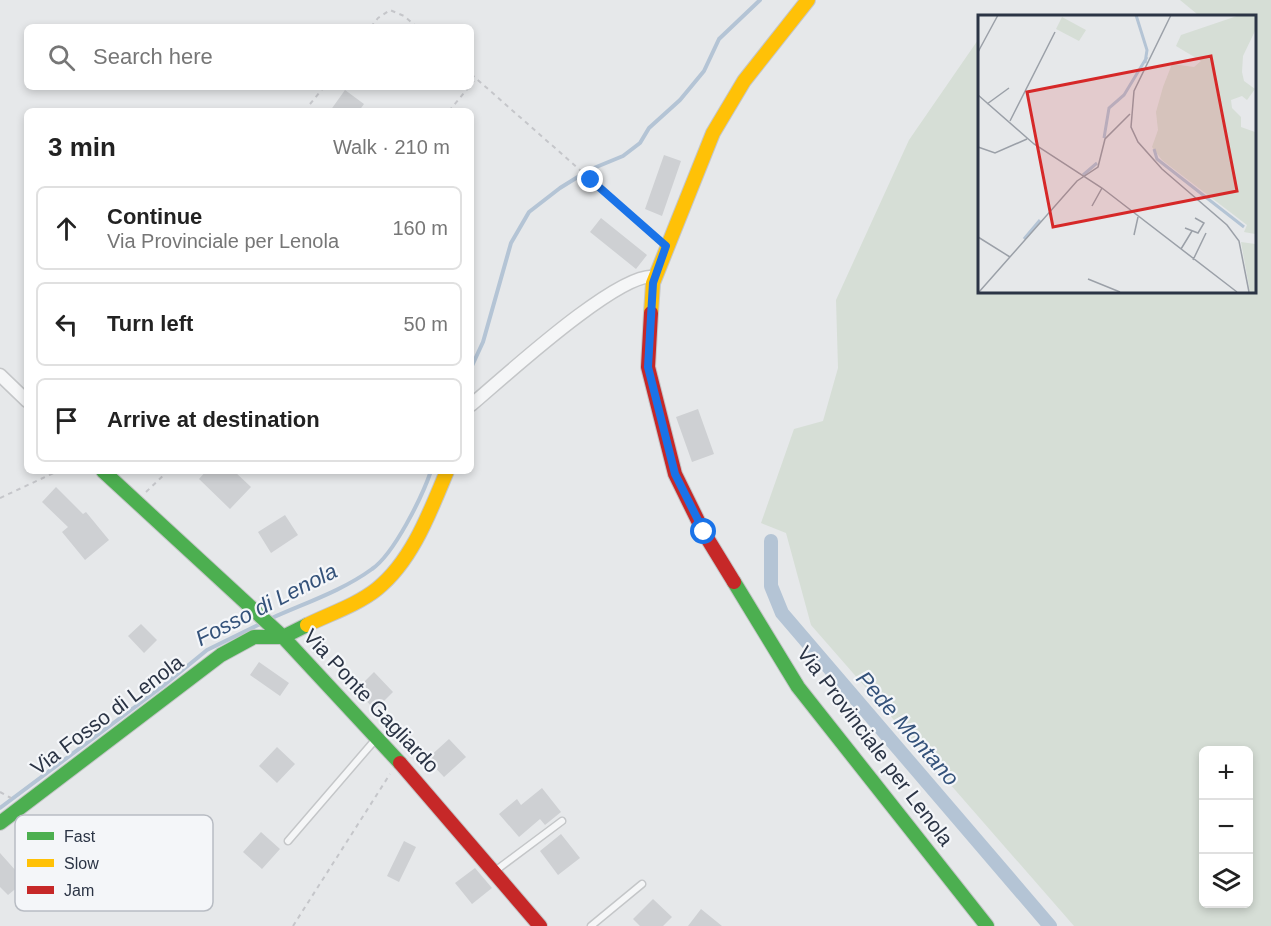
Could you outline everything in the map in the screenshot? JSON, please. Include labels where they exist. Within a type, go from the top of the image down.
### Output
[{"type":"street","name":"Via Provinciale per Lenola","points":[[808,0],[744,81],[713,133],[655,277],[648,367],[675,474],[704,532],[798,687],[987,926]]},
{"type":"street","points":[[474,403],[598,300],[631,281],[648,275],[655,277]]},
{"type":"street","points":[[0,375],[24,397]]},
{"type":"street","name":"Via Ponte Gagliardo","points":[[106,474],[283,637],[377,737],[540,926]]},
{"type":"street","name":"Via Fosso di Lenola","points":[[0,823],[221,655],[255,637],[283,637],[376,590],[402,563],[430,511],[446,474]]},
{"type":"lane","points":[[288,841],[377,737]]},
{"type":"lane","points":[[494,871],[562,820]]},
{"type":"lane","points":[[591,926],[642,884]]},
{"type":"path","points":[[373,24],[390,10],[404,16],[413,24]]},
{"type":"path","points":[[474,81],[476,78],[666,246]]},
{"type":"path","points":[[310,104],[322,90]]},
{"type":"path","points":[[452,108],[467,90]]},
{"type":"path","points":[[0,498],[52,474]]},
{"type":"path","points":[[136,502],[165,474]]},
{"type":"path","points":[[293,926],[387,778],[400,763]]},
{"type":"path","points":[[0,792],[8,795]]},
{"type":"shaded area","points":[[1180,0],[1271,0],[1271,926],[1074,926],[811,625],[786,533],[761,523],[794,429],[823,421],[838,368],[836,300],[909,140],[978,40],[978,292],[1256,292],[1256,15],[1196,15],[1197,14]]},
{"type":"building","points":[[345,90],[364,104],[361,108],[332,108]]},
{"type":"building","points":[[664,155],[681,161],[662,216],[645,209]]},
{"type":"building","points":[[601,218],[647,255],[636,269],[590,232]]},
{"type":"building","points":[[698,409],[714,454],[692,462],[676,417]]},
{"type":"building","points":[[203,474],[237,474],[251,487],[230,509],[199,479]]},
{"type":"building","points":[[56,487],[83,514],[86,512],[109,540],[85,560],[62,532],[68,527],[42,502]]},
{"type":"building","points":[[285,515],[298,535],[271,553],[258,532]]},
{"type":"building","points":[[141,624],[157,640],[144,653],[128,636]]},
{"type":"building","points":[[259,662],[289,683],[280,696],[250,675]]},
{"type":"building","points":[[374,672],[393,692],[375,710],[356,690]]},
{"type":"building","points":[[449,739],[466,757],[444,777],[427,759]]},
{"type":"building","points":[[277,747],[295,764],[277,783],[259,766]]},
{"type":"building","points":[[542,788],[561,812],[545,825],[540,819],[519,837],[499,814],[517,799],[521,805]]},
{"type":"building","points":[[261,832],[280,849],[262,869],[243,852]]},
{"type":"building","points":[[561,834],[580,858],[558,875],[540,851]]},
{"type":"building","points":[[404,841],[416,847],[399,882],[387,876]]},
{"type":"building","points":[[0,853],[15,870],[15,889],[8,895],[0,887]]},
{"type":"building","points":[[475,868],[492,888],[472,904],[455,883]]},
{"type":"building","points":[[653,899],[672,917],[663,926],[640,926],[633,919]]},
{"type":"building","points":[[701,909],[722,926],[688,926]]},
{"type":"waterway","name":"Fosso di Lenola","points":[[474,362],[483,342],[511,243],[529,212],[560,188],[589,170],[623,156],[640,143],[649,128],[680,100],[704,71],[719,39],[760,0]]},
{"type":"waterway","name":"Fosso di Lenola","points":[[272,618],[348,584],[380,562],[406,524],[430,474]]},
{"type":"waterway","name":"Pede Montano","points":[[771,541],[771,586],[782,613],[1050,926]]},
{"type":"waterway","name":"Fosso di Lenola","points":[[0,808],[163,686],[207,650],[260,624]]},
{"type":"traffic: fast","points":[[106,474],[283,637],[400,763]]},
{"type":"traffic: fast","points":[[734,582],[798,687],[987,926]]},
{"type":"traffic: fast","points":[[0,823],[221,655],[254,637],[283,637],[307,625]]},
{"type":"traffic: slow","points":[[651,313],[653,283],[713,133],[744,81],[808,0]]},
{"type":"traffic: slow","points":[[307,625],[361,600],[389,578],[419,535],[446,474]]},
{"type":"traffic: jam","points":[[651,313],[648,367],[675,474],[704,533],[734,582]]},
{"type":"traffic: jam","points":[[400,763],[540,926]]},
{"type":"route","points":[[591,180],[666,246],[653,283],[648,367],[675,474],[704,532]]}]
